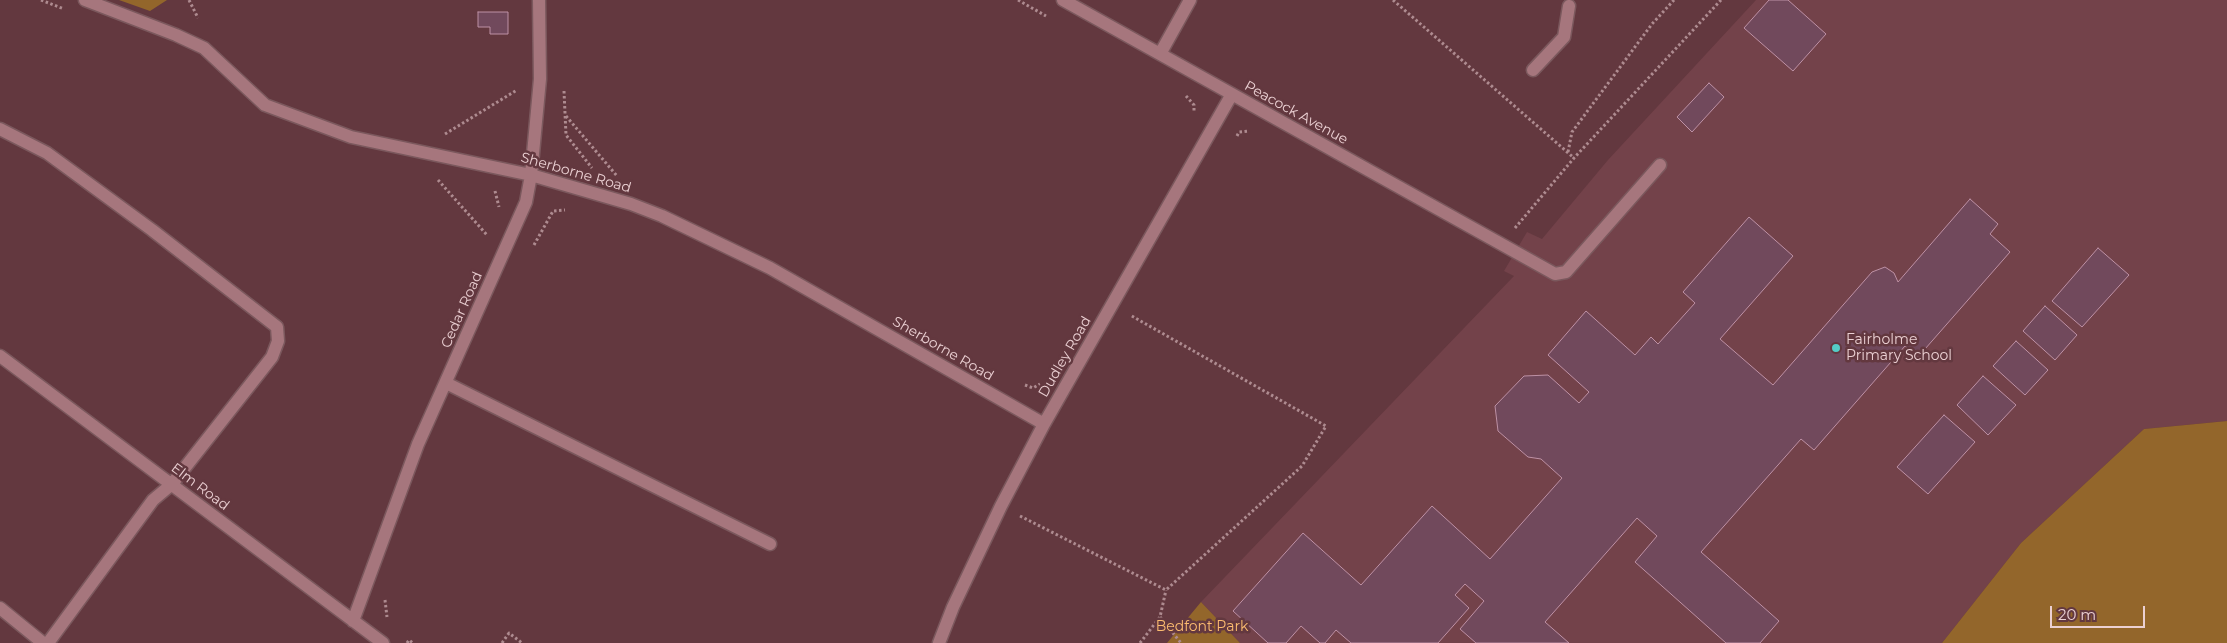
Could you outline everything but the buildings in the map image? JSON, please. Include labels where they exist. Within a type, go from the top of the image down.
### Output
[{"type":"street","name":"Sherborne Road","points":[[85,0],[176,35],[204,48],[265,105],[351,137],[531,175],[631,204],[662,216],[770,268],[1044,424]]},
{"type":"street","name":"Cedar Road","points":[[353,621],[418,444],[526,202],[531,175],[540,79],[539,0]]},
{"type":"street","name":"Peacock Avenue","points":[[1063,0],[1548,272],[1555,274],[1566,272],[1660,165]]},
{"type":"street","points":[[1160,54],[1190,0]]},
{"type":"street","points":[[1533,70],[1564,36],[1569,6]]},
{"type":"street","name":"Dudley Road","points":[[939,643],[953,607],[1001,506],[1044,424],[1232,94]]},
{"type":"street","points":[[0,129],[47,153],[152,230],[277,327],[278,341],[272,357],[172,484],[153,500],[48,643]]},
{"type":"street","name":"Elm Road","points":[[0,356],[383,643]]},
{"type":"street","points":[[446,383],[770,544]]},
{"type":"street","points":[[0,608],[43,643]]},
{"type":"path","points":[[189,0],[194,14],[200,20]]},
{"type":"path","points":[[1018,0],[1051,19]]},
{"type":"path","points":[[1393,0],[1574,158]]},
{"type":"path","points":[[1568,152],[1572,132],[1652,24],[1674,0]]},
{"type":"path","points":[[1501,245],[1574,158],[1721,0]]},
{"type":"path","points":[[438,138],[523,87]]},
{"type":"path","points":[[564,89],[566,136],[594,170]]},
{"type":"path","points":[[1185,95],[1194,104],[1194,113]]},
{"type":"path","points":[[565,115],[621,180],[612,177]]},
{"type":"path","points":[[1234,141],[1239,132],[1254,130]]},
{"type":"path","points":[[432,174],[490,239]]},
{"type":"path","points":[[529,254],[552,211],[569,210]]},
{"type":"path","points":[[1112,305],[1326,426],[1302,466],[1166,590],[1160,617],[1140,643]]},
{"type":"path","points":[[1127,322],[1136,308]]},
{"type":"path","points":[[1022,384],[1033,388],[1042,384]]},
{"type":"path","points":[[1001,506],[1166,590]]},
{"type":"path","points":[[1018,525],[1026,508]]},
{"type":"path","points":[[385,600],[388,620]]},
{"type":"path","points":[[1160,617],[1181,643]]},
{"type":"path","points":[[402,633],[407,641],[413,643]]},
{"type":"path","points":[[502,643],[509,633],[522,643]]},
{"type":"shaded area","name":"Fairholme Primary School","points":[[1756,0],[2227,0],[2227,421],[2144,429],[2021,543],[1942,643],[1240,643],[1201,602],[1514,276],[1504,271],[1527,232],[1542,239],[1608,160]]},
{"type":"green space","points":[[119,0],[167,0],[150,11]]},
{"type":"green space","points":[[2227,421],[2227,643],[1942,643],[2021,543],[2144,429]]},
{"type":"green space","name":"Bedfont Park","points":[[1201,602],[1240,643],[1167,643]]},
{"type":"place","name":"Fairholme Primary School","points":[[1836,348]]}]
